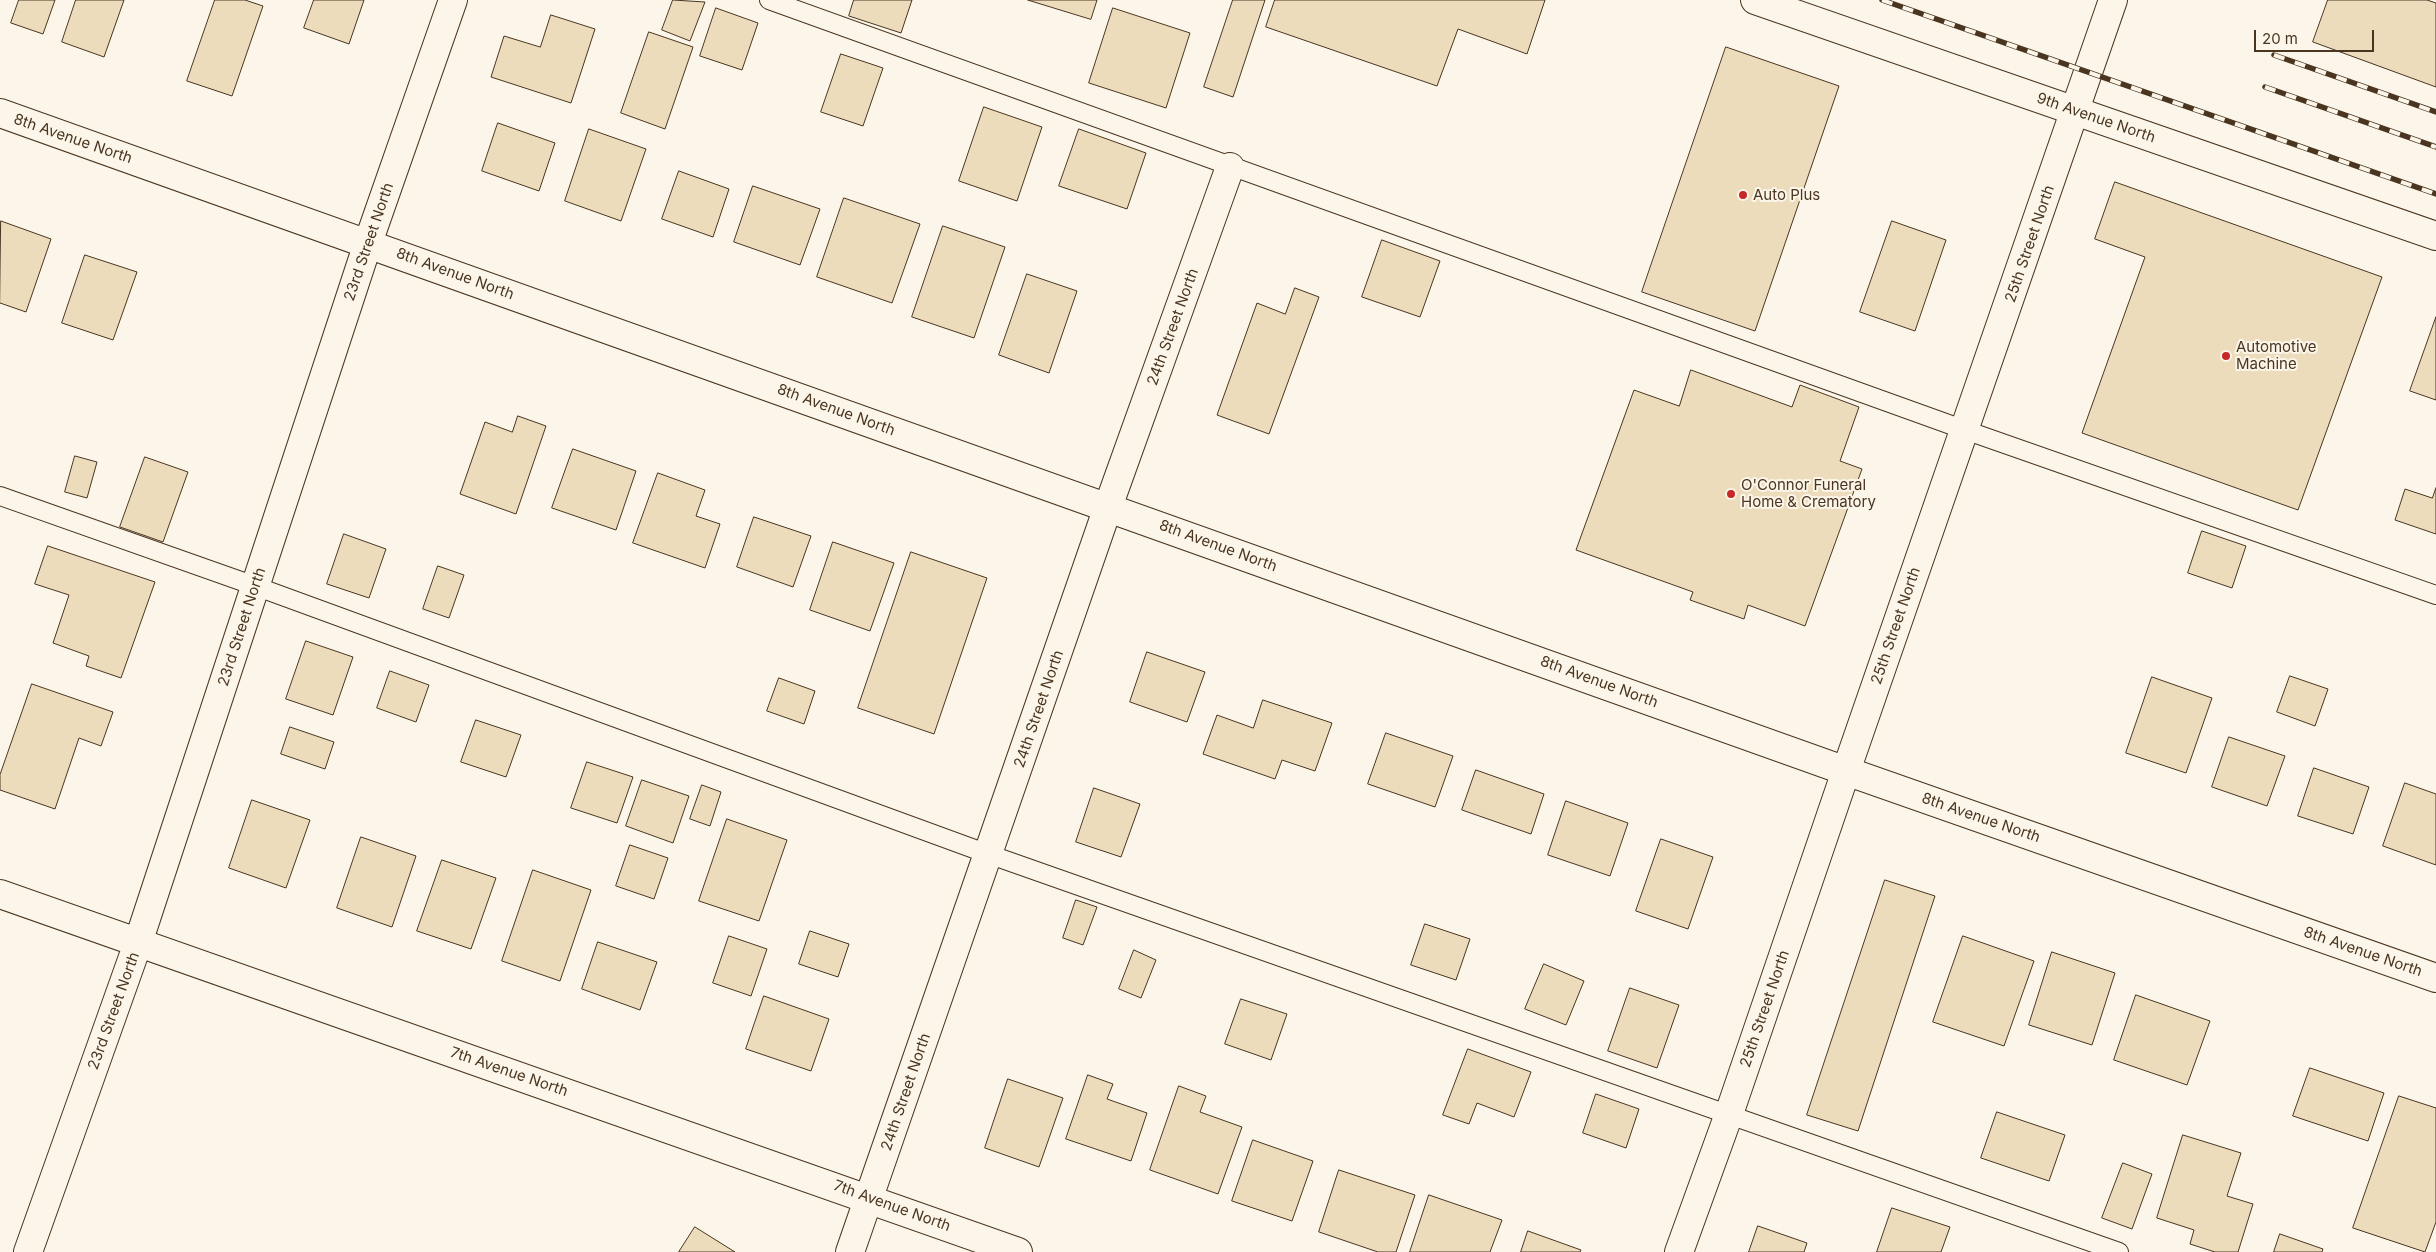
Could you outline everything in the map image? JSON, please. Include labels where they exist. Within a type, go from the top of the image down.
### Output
[{"type":"street","name":"23rd Street North","points":[[28,1252],[138,943],[368,243],[452,0]]},
{"type":"street","name":"9th Avenue North","points":[[1756,0],[2436,236]]},
{"type":"street","name":"25th Street North","points":[[1679,1252],[1729,1114],[1846,770],[1966,430],[2114,0]]},
{"type":"street","name":"8th Avenue North","points":[[0,113],[2436,978]]},
{"type":"street","name":"24th Street North","points":[[850,1252],[1108,507],[1230,167]]},
{"type":"street","name":"7th Avenue North","points":[[0,894],[870,1198],[1018,1252]]},
{"type":"lane","points":[[769,0],[1966,430],[2436,595]]},
{"type":"lane","points":[[0,496],[255,586],[988,854],[2119,1252]]},
{"type":"building","points":[[19,0],[55,0],[43,34],[11,23]]},
{"type":"building","points":[[76,0],[124,0],[104,57],[62,42]]},
{"type":"building","points":[[215,0],[245,0],[263,6],[232,96],[187,81]]},
{"type":"building","points":[[314,0],[364,0],[349,44],[304,28]]},
{"type":"building","points":[[673,0],[705,2],[690,41],[662,30]]},
{"type":"building","points":[[854,0],[912,0],[901,33],[849,16]]},
{"type":"building","points":[[1028,0],[1097,0],[1091,19]]},
{"type":"building","points":[[1233,0],[1265,0],[1233,97],[1204,87]]},
{"type":"building","points":[[1275,0],[1545,0],[1527,54],[1458,29],[1437,86],[1266,27]]},
{"type":"building","points":[[2328,0],[2427,0],[2436,3],[2436,87],[2313,42]]},
{"type":"building","points":[[716,8],[758,23],[742,70],[700,56]]},
{"type":"building","points":[[1113,8],[1190,33],[1166,108],[1089,83]]},
{"type":"building","points":[[551,15],[595,29],[571,103],[491,77],[504,36],[540,47]]},
{"type":"building","points":[[649,32],[693,47],[665,129],[621,113]]},
{"type":"building","points":[[1726,47],[1839,86],[1755,331],[1642,292]]},
{"type":"building","points":[[841,54],[883,68],[863,126],[821,112]]},
{"type":"building","points":[[984,107],[1042,127],[1017,201],[959,181]]},
{"type":"building","points":[[498,123],[555,143],[539,191],[482,171]]},
{"type":"building","points":[[589,129],[646,149],[621,221],[565,201]]},
{"type":"building","points":[[1079,129],[1146,153],[1127,209],[1059,186]]},
{"type":"building","points":[[679,171],[729,189],[713,237],[662,219]]},
{"type":"building","points":[[2115,182],[2382,277],[2298,510],[2082,433],[2145,257],[2095,239]]},
{"type":"building","points":[[753,186],[820,209],[800,265],[734,242]]},
{"type":"building","points":[[844,198],[920,224],[892,303],[817,277]]},
{"type":"building","points":[[1,221],[51,239],[26,312],[0,303]]},
{"type":"building","points":[[1892,221],[1946,240],[1915,331],[1860,312]]},
{"type":"building","points":[[943,226],[1005,247],[974,338],[912,317]]},
{"type":"building","points":[[1382,240],[1440,261],[1420,317],[1362,297]]},
{"type":"building","points":[[85,255],[137,272],[113,340],[62,323]]},
{"type":"building","points":[[1027,274],[1077,291],[1049,373],[999,355]]},
{"type":"building","points":[[1295,288],[1319,297],[1269,434],[1217,415],[1257,303],[1285,314]]},
{"type":"building","points":[[2436,317],[2436,400],[2410,391]]},
{"type":"building","points":[[1691,370],[1792,407],[1800,385],[1859,407],[1840,461],[1862,469],[1805,626],[1748,605],[1744,619],[1690,600],[1693,592],[1576,550],[1634,390],[1679,406]]},
{"type":"building","points":[[518,416],[546,426],[516,514],[460,494],[485,422],[512,432]]},
{"type":"building","points":[[573,449],[636,471],[616,530],[552,508]]},
{"type":"building","points":[[75,456],[97,462],[87,498],[65,492]]},
{"type":"building","points":[[145,457],[188,472],[163,542],[120,527]]},
{"type":"building","points":[[658,473],[705,490],[696,516],[720,524],[705,568],[633,543]]},
{"type":"building","points":[[2436,488],[2436,534],[2395,520],[2405,489],[2432,498]]},
{"type":"building","points":[[754,517],[811,536],[793,587],[737,567]]},
{"type":"building","points":[[2202,531],[2246,546],[2232,588],[2188,573]]},
{"type":"building","points":[[344,534],[386,549],[369,598],[327,584]]},
{"type":"building","points":[[833,542],[894,563],[870,631],[810,610]]},
{"type":"building","points":[[48,546],[155,582],[121,678],[86,666],[89,656],[53,643],[69,595],[35,584]]},
{"type":"building","points":[[911,552],[987,578],[934,734],[858,708]]},
{"type":"building","points":[[438,566],[464,575],[449,618],[423,609]]},
{"type":"building","points":[[306,641],[353,657],[333,715],[286,699]]},
{"type":"building","points":[[1147,652],[1205,672],[1187,722],[1130,702]]},
{"type":"building","points":[[390,671],[429,685],[416,722],[377,708]]},
{"type":"building","points":[[2290,676],[2328,689],[2315,726],[2277,712]]},
{"type":"building","points":[[2152,677],[2212,698],[2186,773],[2126,753]]},
{"type":"building","points":[[779,678],[815,691],[804,724],[767,711]]},
{"type":"building","points":[[32,684],[113,712],[101,746],[79,738],[55,809],[0,790],[0,775]]},
{"type":"building","points":[[1263,700],[1332,723],[1315,771],[1282,760],[1275,779],[1203,754],[1217,715],[1253,728]]},
{"type":"building","points":[[476,720],[521,735],[506,777],[461,762]]},
{"type":"building","points":[[290,727],[334,742],[325,769],[281,754]]},
{"type":"building","points":[[1386,733],[1453,756],[1435,807],[1368,784]]},
{"type":"building","points":[[2229,737],[2285,756],[2267,806],[2212,787]]},
{"type":"building","points":[[587,762],[633,777],[617,823],[571,808]]},
{"type":"building","points":[[2314,768],[2369,787],[2353,834],[2298,816]]},
{"type":"building","points":[[1476,770],[1544,794],[1531,834],[1462,810]]},
{"type":"building","points":[[642,780],[689,796],[673,843],[626,826]]},
{"type":"building","points":[[2405,783],[2436,794],[2436,865],[2383,846]]},
{"type":"building","points":[[702,785],[721,792],[710,826],[690,819]]},
{"type":"building","points":[[1094,788],[1140,804],[1121,857],[1076,842]]},
{"type":"building","points":[[252,800],[310,820],[286,888],[229,868]]},
{"type":"building","points":[[1566,801],[1628,823],[1610,876],[1548,855]]},
{"type":"building","points":[[727,819],[787,840],[759,921],[699,901]]},
{"type":"building","points":[[361,837],[416,856],[392,927],[337,908]]},
{"type":"building","points":[[1661,839],[1713,857],[1688,929],[1636,911]]},
{"type":"building","points":[[630,845],[668,858],[654,899],[616,886]]},
{"type":"building","points":[[442,860],[496,878],[471,949],[417,931]]},
{"type":"building","points":[[533,870],[591,890],[560,981],[502,961]]},
{"type":"building","points":[[1885,880],[1935,896],[1858,1131],[1807,1115]]},
{"type":"building","points":[[1076,900],[1097,907],[1083,945],[1063,938]]},
{"type":"building","points":[[1425,924],[1470,939],[1456,980],[1411,965]]},
{"type":"building","points":[[810,931],[849,944],[838,977],[799,964]]},
{"type":"building","points":[[729,936],[767,949],[751,996],[713,983]]},
{"type":"building","points":[[1963,936],[2034,961],[2004,1046],[1933,1022]]},
{"type":"building","points":[[598,942],[657,962],[640,1010],[582,989]]},
{"type":"building","points":[[1134,950],[1156,960],[1141,998],[1119,989]]},
{"type":"building","points":[[2052,952],[2115,973],[2092,1045],[2029,1025]]},
{"type":"building","points":[[1544,964],[1584,981],[1566,1025],[1525,1009]]},
{"type":"building","points":[[1630,988],[1679,1005],[1657,1068],[1608,1051]]},
{"type":"building","points":[[2136,995],[2210,1021],[2187,1085],[2114,1060]]},
{"type":"building","points":[[764,996],[829,1019],[811,1071],[746,1049]]},
{"type":"building","points":[[1241,999],[1287,1014],[1271,1060],[1225,1044]]},
{"type":"building","points":[[1468,1049],[1531,1072],[1514,1117],[1477,1103],[1469,1124],[1443,1115]]},
{"type":"building","points":[[2310,1068],[2384,1093],[2368,1141],[2293,1116]]},
{"type":"building","points":[[1088,1075],[1113,1084],[1107,1099],[1147,1113],[1131,1161],[1066,1139]]},
{"type":"building","points":[[1008,1079],[1063,1098],[1039,1167],[985,1148]]},
{"type":"building","points":[[1179,1086],[1206,1096],[1200,1112],[1242,1127],[1218,1194],[1150,1170]]},
{"type":"building","points":[[1596,1094],[1639,1109],[1626,1148],[1583,1133]]},
{"type":"building","points":[[2399,1096],[2436,1108],[2436,1222],[2425,1252],[2353,1228]]},
{"type":"building","points":[[1997,1112],[2065,1135],[2049,1181],[1981,1158]]},
{"type":"building","points":[[2183,1135],[2241,1153],[2227,1196],[2253,1204],[2238,1252],[2215,1252],[2190,1244],[2194,1230],[2157,1218]]},
{"type":"building","points":[[1253,1140],[1313,1161],[1292,1221],[1232,1201]]},
{"type":"building","points":[[2123,1163],[2152,1174],[2132,1229],[2102,1218]]},
{"type":"building","points":[[1339,1170],[1415,1195],[1396,1252],[1378,1252],[1319,1232]]},
{"type":"building","points":[[1429,1195],[1502,1220],[1490,1252],[1410,1252]]},
{"type":"building","points":[[1892,1208],[1950,1227],[1941,1252],[1877,1252]]},
{"type":"building","points":[[1758,1226],[1807,1243],[1804,1252],[1749,1252]]},
{"type":"building","points":[[695,1227],[735,1252],[679,1252]]},
{"type":"building","points":[[1528,1231],[1581,1250],[1580,1252],[1521,1252]]},
{"type":"building","points":[[2280,1234],[2323,1249],[2322,1252],[2274,1252]]},
{"type":"railway","points":[[1882,0],[2436,194]]},
{"type":"railway","points":[[2274,55],[2436,112]]},
{"type":"railway","points":[[2265,87],[2436,147]]},
{"type":"place","name":"Auto Plus","points":[[1743,195]]},
{"type":"place","name":"Automotive Machine","points":[[2226,356]]},
{"type":"place","name":"O'Connor Funeral Home & Crematory","points":[[1731,494]]}]
